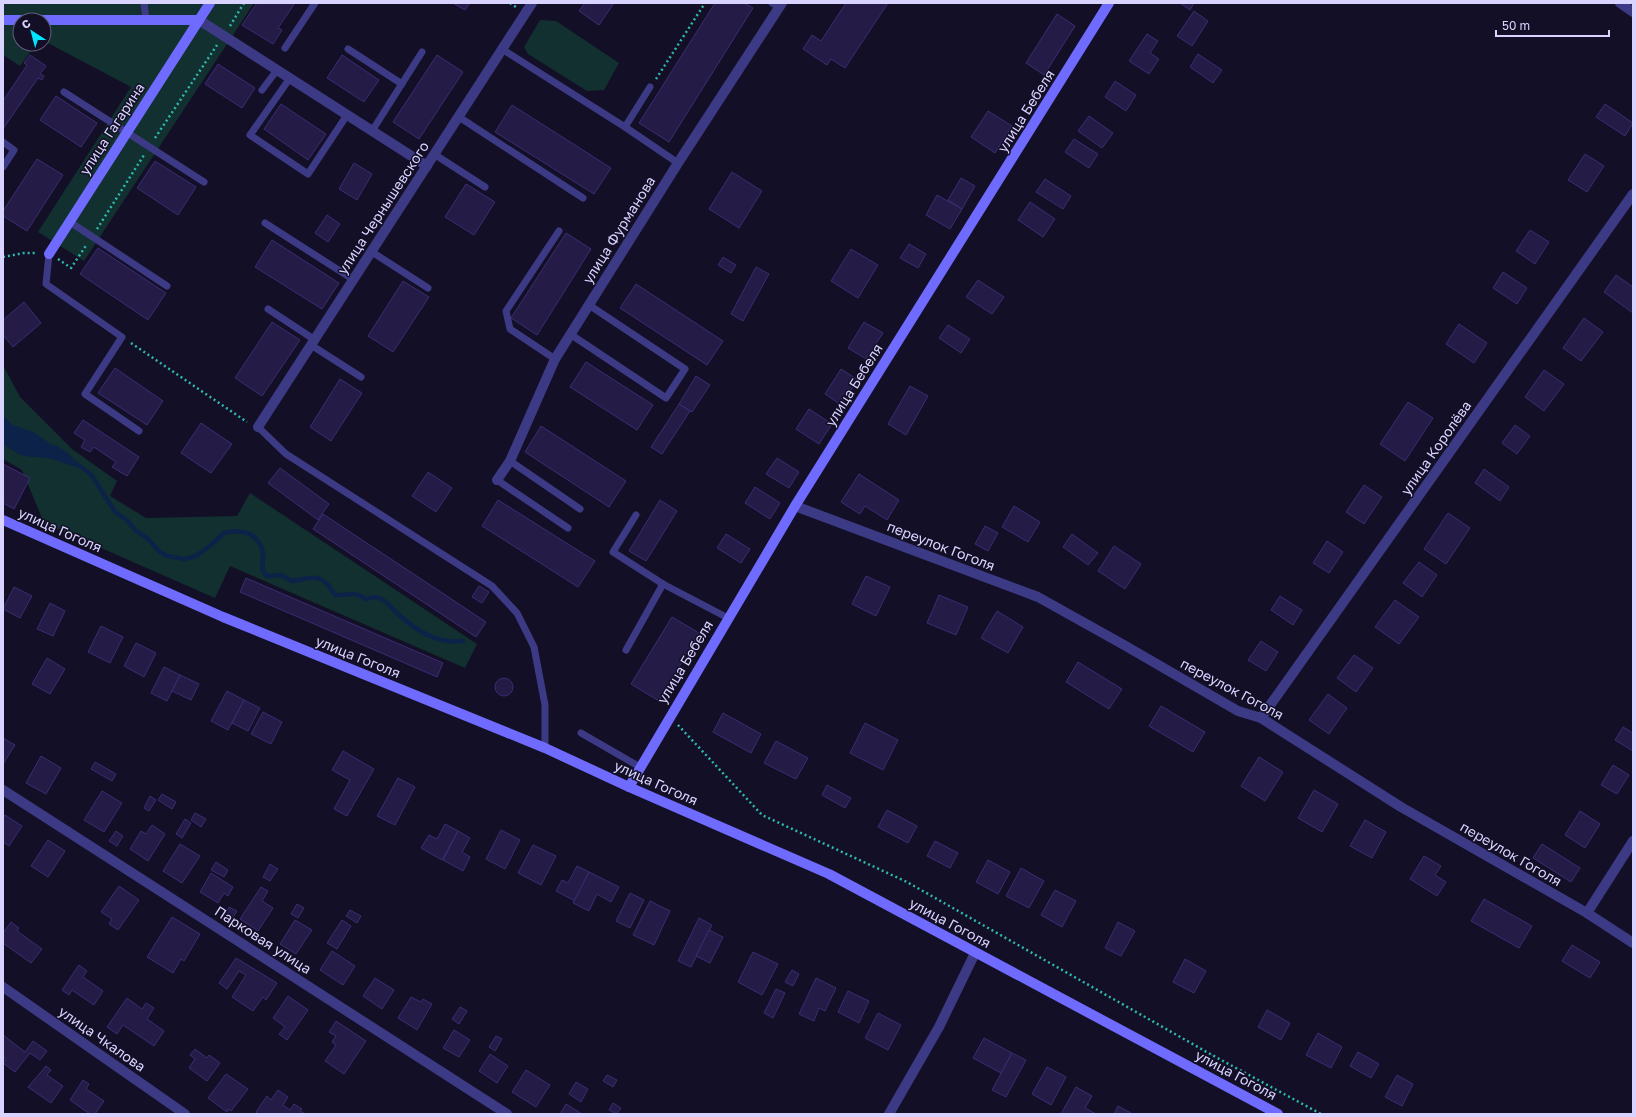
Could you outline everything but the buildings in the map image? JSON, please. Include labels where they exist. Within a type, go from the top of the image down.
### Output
[{"type":"main road","name":"улица Гагарина","points":[[49,254],[210,3]]},
{"type":"main road","name":"улица Бебеля","points":[[629,787],[795,506],[1109,3]]},
{"type":"main road","points":[[52,20],[199,20]]},
{"type":"main road","name":"улица Гоголя","points":[[3,520],[223,617],[545,748],[629,787],[829,874],[1278,1114]]},
{"type":"street","name":"улица Чернышевского","points":[[258,427],[532,3]]},
{"type":"street","points":[[1620,3],[1633,12]]},
{"type":"street","name":"улица Фурманова","points":[[497,480],[510,461],[555,359],[777,4]]},
{"type":"street","points":[[199,20],[427,166]]},
{"type":"street","name":"улица Королёва","points":[[1261,718],[1633,194]]},
{"type":"street","name":"переулок Гоголя","points":[[795,506],[1038,597],[1238,711],[1261,718],[1401,807],[1587,913],[1633,943]]},
{"type":"street","name":"Парковая улица","points":[[3,790],[507,1114]]},
{"type":"street","points":[[1587,913],[1633,840]]},
{"type":"street","points":[[889,1114],[939,1027],[975,953]]},
{"type":"street","name":"улица Чкалова","points":[[3,987],[185,1114]]},
{"type":"lane","points":[[144,3],[146,20]]},
{"type":"lane","points":[[285,48],[315,3]]},
{"type":"lane","points":[[502,48],[678,163]]},
{"type":"lane","points":[[348,49],[402,84]]},
{"type":"lane","points":[[372,131],[422,52]]},
{"type":"lane","points":[[262,90],[276,70]]},
{"type":"lane","points":[[290,78],[250,135],[308,174],[347,115]]},
{"type":"lane","points":[[625,127],[650,88]]},
{"type":"lane","points":[[64,92],[204,182]]},
{"type":"lane","points":[[459,117],[583,198]]},
{"type":"lane","points":[[3,142],[14,150],[3,167]]},
{"type":"lane","points":[[434,154],[486,187]]},
{"type":"lane","points":[[70,222],[167,286]]},
{"type":"lane","points":[[265,223],[354,280]]},
{"type":"lane","points":[[555,359],[510,329],[506,311],[559,230]]},
{"type":"lane","points":[[372,252],[428,288]]},
{"type":"lane","points":[[49,254],[46,284],[122,337],[85,394],[139,431]]},
{"type":"lane","points":[[570,334],[666,398],[685,369],[588,305]]},
{"type":"lane","points":[[268,309],[361,377]]},
{"type":"lane","points":[[258,427],[286,454],[492,586],[517,613],[534,647],[546,705],[545,748]]},
{"type":"lane","points":[[510,461],[580,509]]},
{"type":"lane","points":[[497,480],[568,528]]},
{"type":"lane","points":[[636,515],[613,552],[664,584],[728,618]]},
{"type":"lane","points":[[626,650],[664,584]]},
{"type":"lane","points":[[581,733],[640,767]]},
{"type":"path","points":[[223,36],[244,3]]},
{"type":"path","points":[[650,88],[705,3]]},
{"type":"path","points":[[122,337],[252,426],[258,427]]},
{"type":"path","points":[[670,716],[762,815],[907,882],[1212,1055],[1321,1114]]},
{"type":"green space","points":[[3,3],[254,3],[84,261],[38,232],[131,87],[52,45],[52,12],[12,12],[12,52],[30,52],[20,66],[3,55]]},
{"type":"green space","points":[[540,20],[556,21],[619,63],[604,90],[587,91],[528,54],[524,47]]},
{"type":"green space","points":[[3,365],[20,397],[72,449],[117,481],[110,496],[146,518],[237,516],[250,493],[477,644],[465,668],[230,566],[215,598],[44,523],[22,470],[3,459]]},
{"type":"water","points":[[3,416],[13,425],[33,432],[51,444],[59,447],[69,454],[82,467],[47,458],[22,455],[10,449],[3,443]]},
{"type":"waterway","points":[[77,464],[93,477],[115,512],[127,520],[135,530],[147,538],[160,552],[167,556],[184,559],[196,556],[224,533],[237,531],[243,532],[254,537],[261,546],[263,553],[262,568],[267,576],[281,575],[292,581],[315,578],[324,581],[335,595],[354,594],[362,596],[366,599],[376,597],[384,600],[419,631],[444,640],[463,641]]}]
